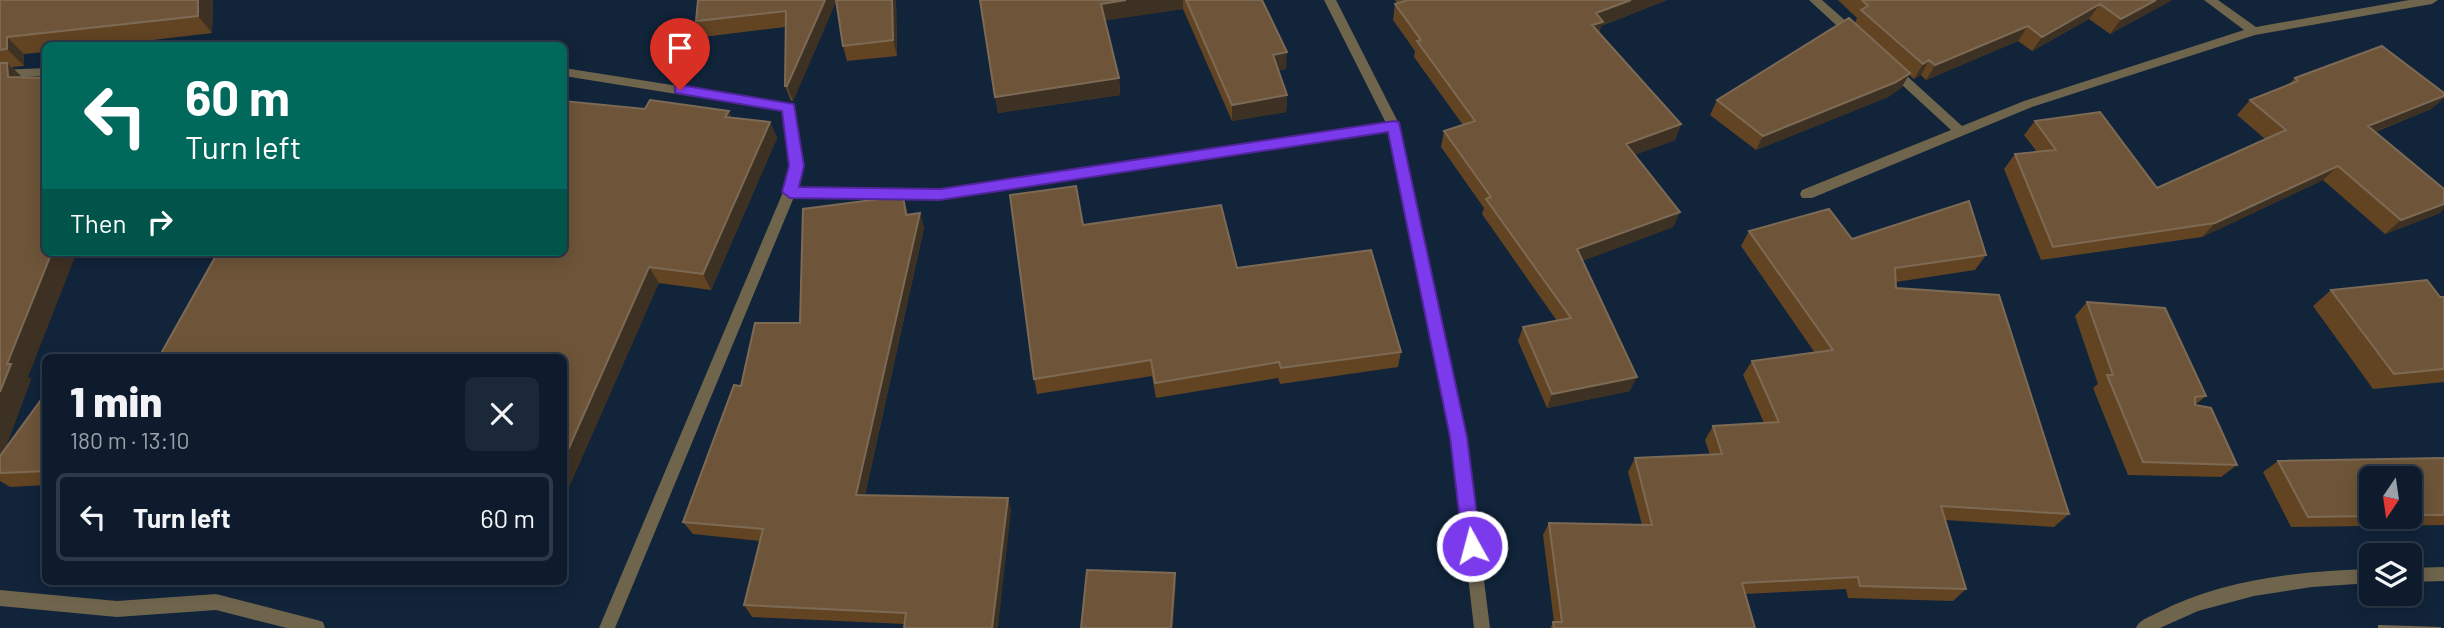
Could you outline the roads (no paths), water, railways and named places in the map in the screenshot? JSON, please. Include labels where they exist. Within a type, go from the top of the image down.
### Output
[{"type":"street","points":[[1330,0],[1394,126],[1459,437],[1482,628]]},
{"type":"street","points":[[1815,0],[1864,44]]},
{"type":"street","points":[[2210,0],[2254,31]]},
{"type":"street","points":[[1807,194],[2028,104],[2254,31],[2432,0]]},
{"type":"street","points":[[1883,61],[1961,132]]},
{"type":"street","points":[[0,74],[42,72]]},
{"type":"street","points":[[567,72],[789,107],[797,166],[790,192],[607,628]]},
{"type":"street","points":[[790,192],[940,194],[1394,126]]},
{"type":"street","points":[[2422,575],[2444,574]]},
{"type":"street","points":[[2144,628],[2159,619],[2229,593],[2303,579],[2359,577]]},
{"type":"street","points":[[0,598],[117,609],[216,601],[317,628]]}]
